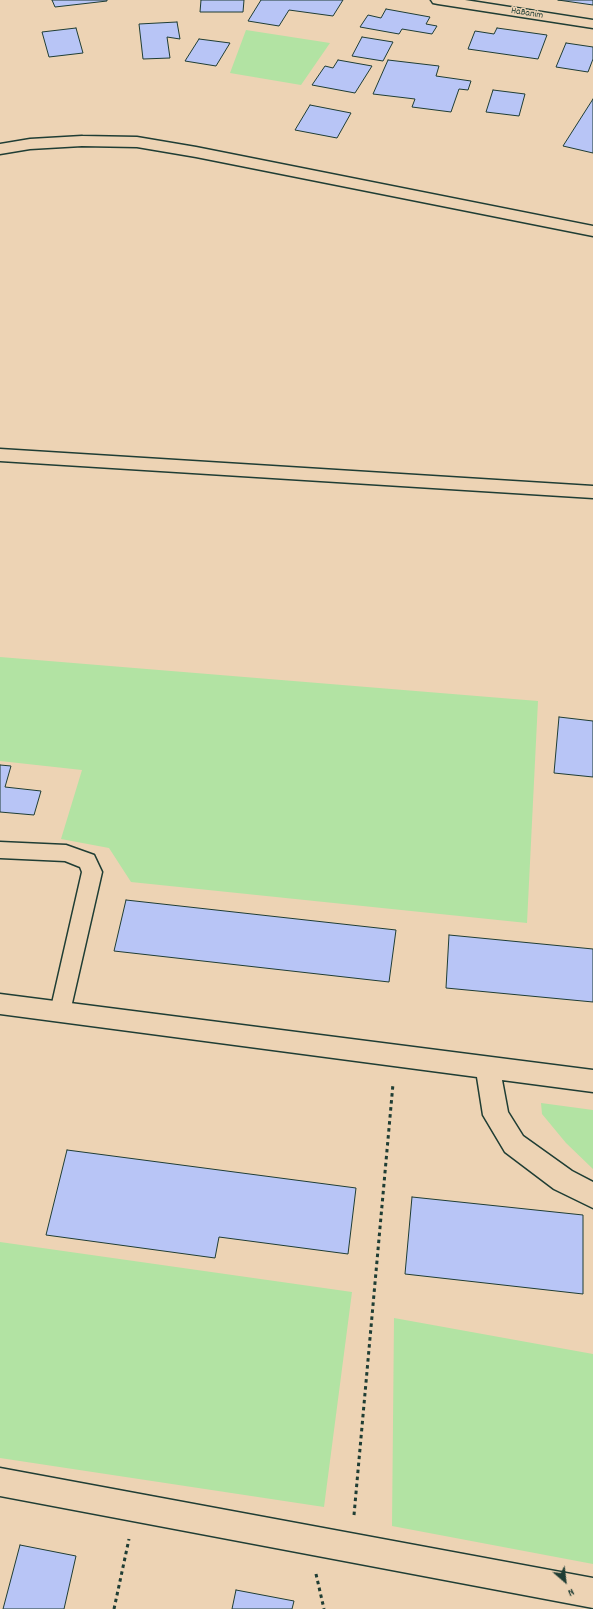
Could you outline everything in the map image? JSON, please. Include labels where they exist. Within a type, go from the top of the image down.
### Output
[{"type":"street","name":"HaBanim","points":[[438,0],[593,24]]},
{"type":"street","points":[[0,149],[30,144],[82,141],[137,142],[204,153],[593,231]]},
{"type":"street","points":[[0,455],[593,492]]},
{"type":"street","points":[[0,1004],[593,1081]]},
{"type":"street","points":[[488,1068],[496,1115],[514,1144],[563,1180],[593,1196]]},
{"type":"street","points":[[0,1482],[593,1593]]},
{"type":"lane","points":[[0,850],[66,852],[87,861],[92,872],[60,1012]]},
{"type":"path","points":[[351,1548],[395,1056]]},
{"type":"path","points":[[114,1609],[136,1508]]},
{"type":"green space","points":[[246,30],[330,43],[301,85],[230,73]]},
{"type":"green space","points":[[0,657],[538,701],[527,923],[131,882],[109,848],[61,839],[82,770],[0,761]]},
{"type":"green space","points":[[541,1103],[593,1110],[593,1169],[566,1143],[542,1114]]},
{"type":"green space","points":[[0,1242],[352,1292],[324,1507],[0,1458]]},
{"type":"green space","points":[[394,1318],[593,1354],[593,1564],[392,1526]]},
{"type":"building","points":[[52,0],[107,0],[107,1],[55,7]]},
{"type":"building","points":[[201,0],[244,0],[243,12],[200,12]]},
{"type":"building","points":[[261,0],[343,0],[333,16],[289,10],[279,26],[248,21]]},
{"type":"building","points":[[558,0],[593,0],[593,5]]},
{"type":"building","points":[[386,9],[430,17],[426,24],[437,26],[432,34],[402,29],[399,34],[360,27],[368,15],[381,18]]},
{"type":"building","points":[[177,22],[180,39],[167,37],[170,58],[143,59],[139,24]]},
{"type":"building","points":[[76,28],[83,53],[49,57],[42,32]]},
{"type":"building","points":[[497,28],[547,35],[538,59],[468,49],[475,31],[494,34]]},
{"type":"building","points":[[362,37],[393,42],[383,61],[352,56]]},
{"type":"building","points":[[199,39],[230,43],[216,66],[185,61]]},
{"type":"building","points":[[566,43],[593,47],[593,59],[588,72],[556,67]]},
{"type":"building","points":[[338,60],[372,66],[355,93],[312,85],[325,66],[333,68]]},
{"type":"building","points":[[388,60],[439,66],[436,76],[471,81],[468,90],[459,89],[451,112],[412,107],[415,99],[373,94]]},
{"type":"building","points":[[493,90],[525,94],[519,116],[486,112]]},
{"type":"building","points":[[593,99],[593,153],[563,146]]},
{"type":"building","points":[[310,105],[351,113],[337,138],[295,130]]},
{"type":"building","points":[[559,717],[593,721],[593,777],[554,773]]},
{"type":"building","points":[[0,765],[11,766],[5,787],[41,791],[34,815],[0,812]]},
{"type":"building","points":[[126,900],[396,930],[389,982],[114,951]]},
{"type":"building","points":[[449,935],[593,949],[593,1002],[446,988]]},
{"type":"building","points":[[67,1150],[356,1188],[348,1254],[219,1237],[215,1258],[46,1235]]},
{"type":"building","points":[[412,1197],[583,1215],[583,1294],[405,1274]]},
{"type":"building","points":[[20,1545],[76,1556],[64,1609],[3,1609]]},
{"type":"building","points":[[236,1590],[294,1601],[292,1609],[232,1609]]}]
